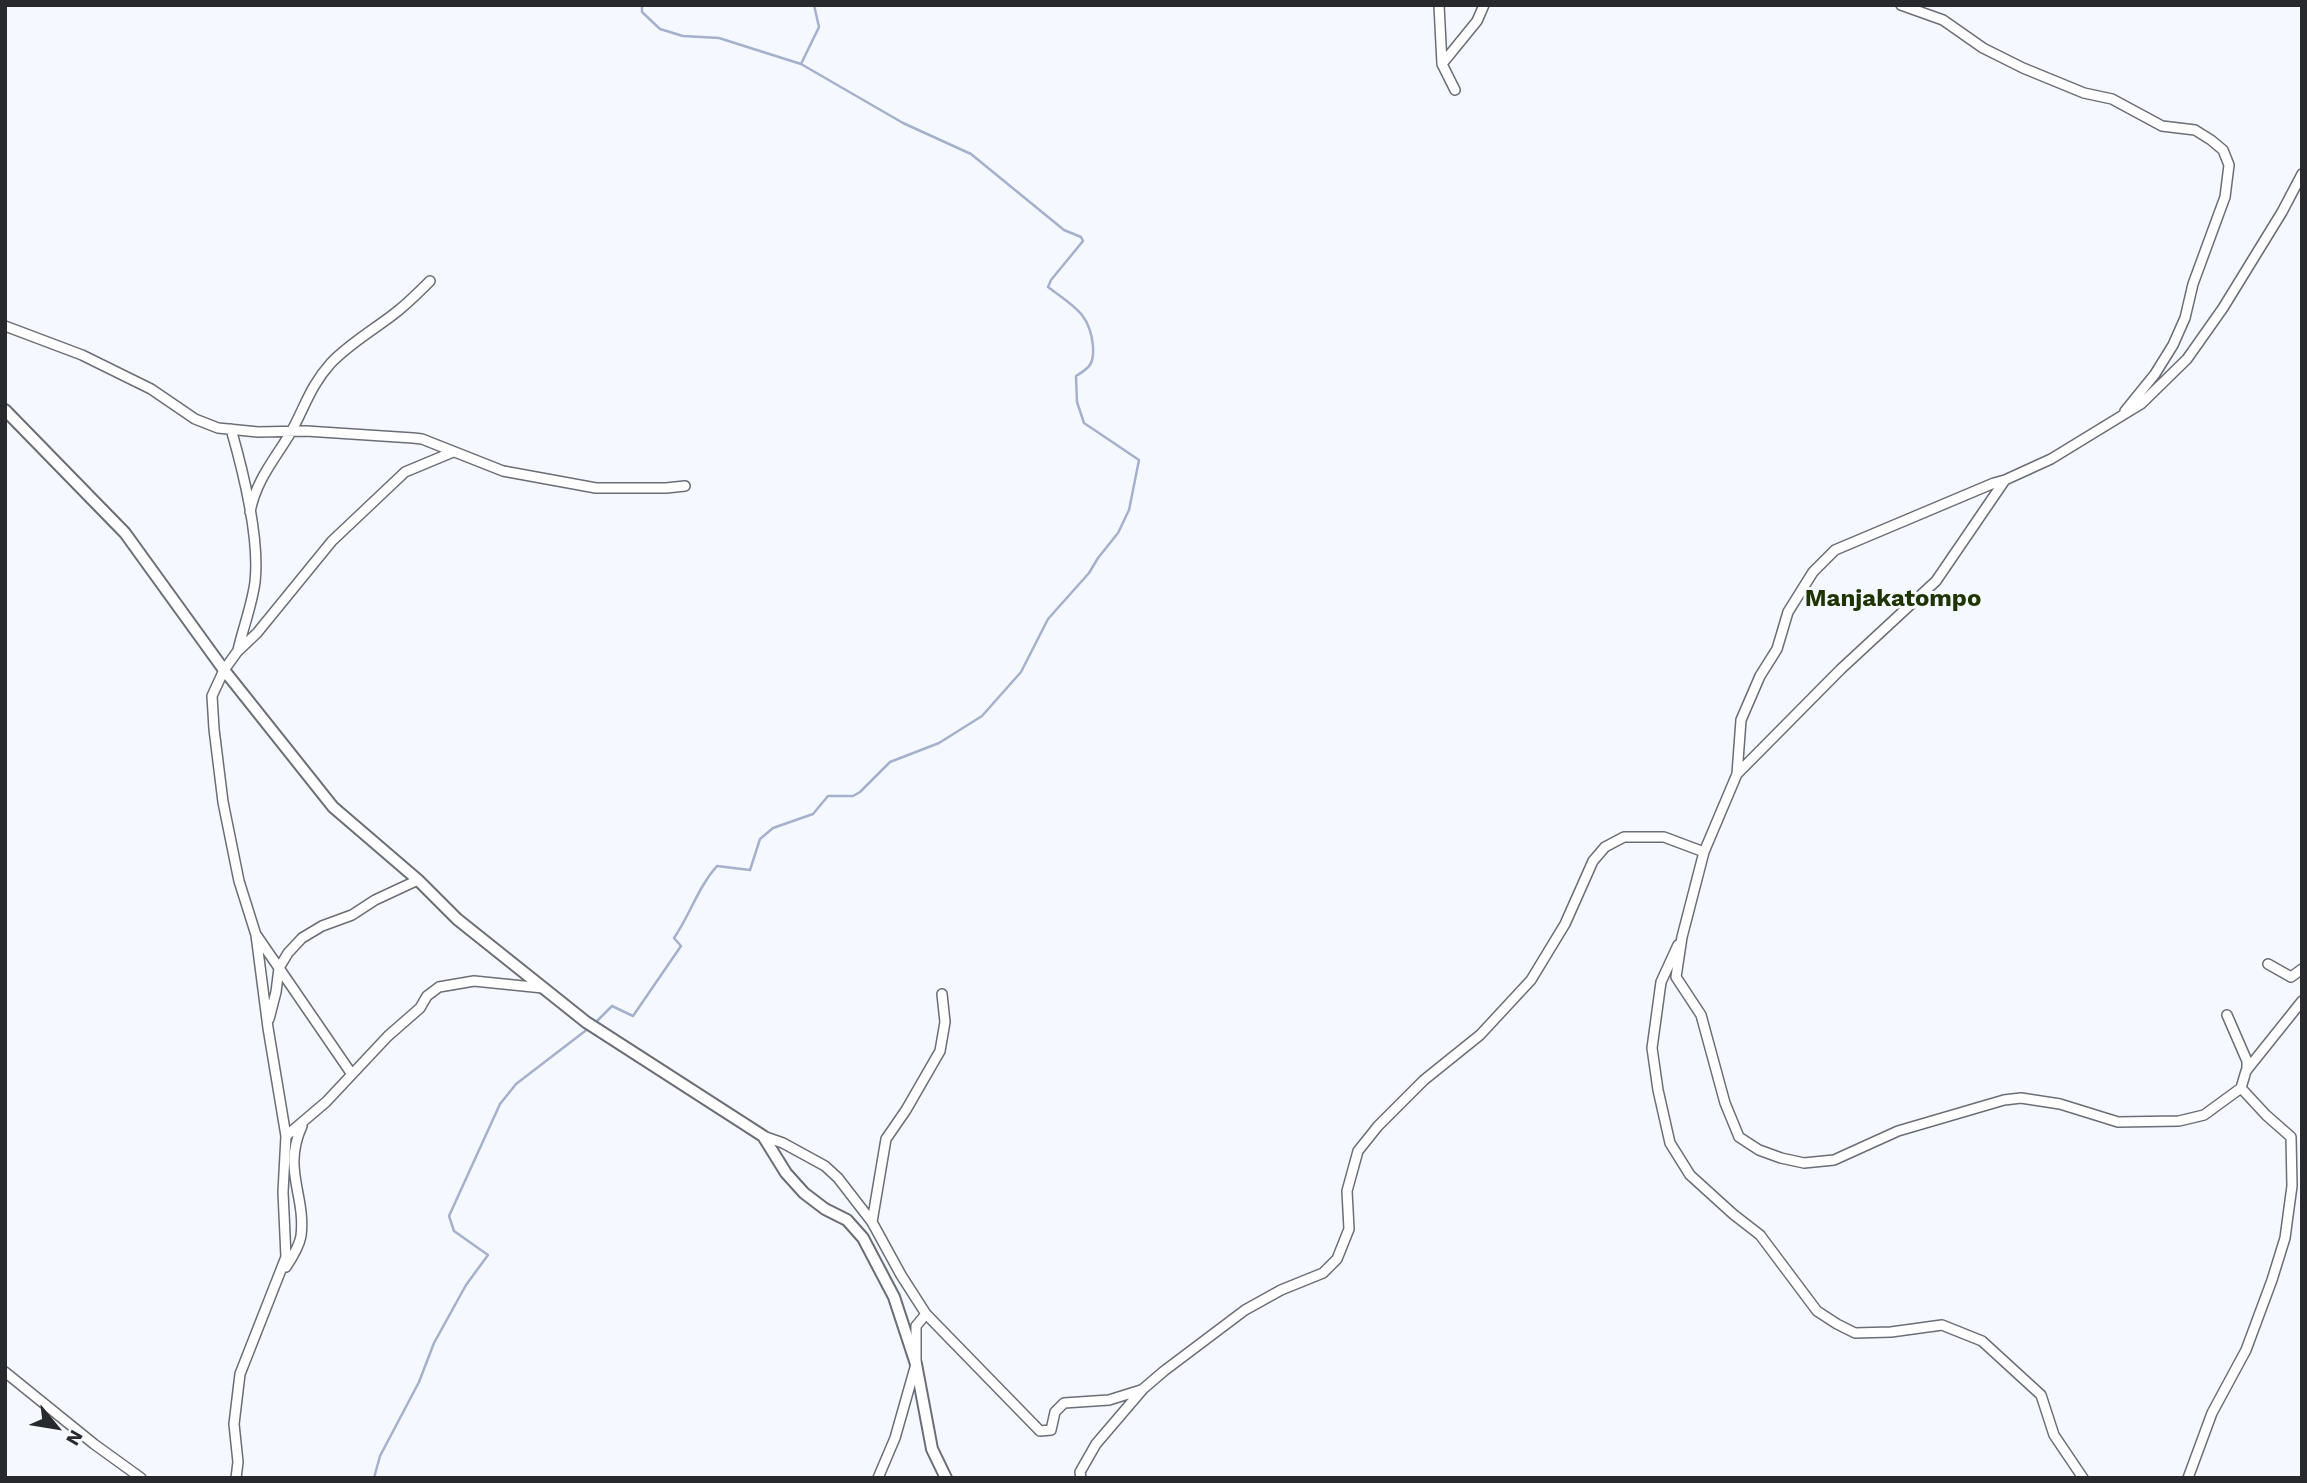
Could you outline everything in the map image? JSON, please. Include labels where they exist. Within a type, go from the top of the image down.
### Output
[{"type":"street","points":[[1439,5],[1442,64],[1455,90]]},
{"type":"street","points":[[1442,64],[1477,21],[1483,5]]},
{"type":"street","points":[[1902,5],[1943,20],[1983,48],[2023,68],[2084,93],[2112,99],[2162,126],[2195,130],[2223,150],[2229,165],[2225,197],[2200,262],[2185,318],[2173,345],[2155,374],[2123,415]]},
{"type":"street","points":[[2227,1015],[2248,1061],[2246,1071],[2241,1088],[2204,1115],[2179,1121],[2118,1122],[2060,1104],[2021,1098],[2004,1100],[1898,1131],[1834,1160],[1804,1163],[1759,1150],[1739,1137],[1725,1103],[1701,1015],[1676,977],[1682,937],[1704,852],[1737,774],[1741,720],[1760,676],[1777,649],[1788,612],[1813,572],[1835,550],[2051,459],[2141,404],[2187,359],[2230,297],[2302,174]]},
{"type":"street","points":[[250,512],[253,494],[260,478],[292,431],[311,388],[332,362],[398,311],[430,281]]},
{"type":"street","points":[[5,326],[93,360],[167,398],[195,419],[218,428],[413,438],[503,471],[596,488],[666,488],[685,485]]},
{"type":"street","points":[[5,410],[125,533],[224,670],[333,807],[418,880],[457,919],[542,988],[590,1023],[763,1136],[783,1143],[825,1166],[838,1178],[872,1222],[926,1314],[1040,1431],[1051,1430],[1055,1412],[1064,1403],[1109,1400],[1143,1389]]},
{"type":"street","points":[[230,429],[243,473],[255,556],[255,581],[237,652]]},
{"type":"street","points":[[236,1478],[238,1462],[233,1424],[240,1374],[286,1257],[283,1192],[286,1136],[267,1024],[256,935],[239,881],[223,802],[212,696],[224,670],[237,652],[257,633],[332,541],[405,472],[453,453]]},
{"type":"street","points":[[1737,774],[1841,670],[1936,581],[2005,480]]},
{"type":"street","points":[[1081,1478],[1080,1472],[1096,1444],[1143,1389],[1164,1371],[1245,1310],[1281,1290],[1323,1273],[1337,1259],[1349,1229],[1347,1191],[1358,1150],[1415,1089],[1480,1035],[1531,980],[1565,924],[1593,860],[1605,847],[1624,837],[1664,837],[1704,852]]},
{"type":"street","points":[[267,1024],[279,968],[302,938],[418,880]]},
{"type":"street","points":[[256,935],[351,1073]]},
{"type":"street","points":[[1682,937],[1661,982],[1652,1048],[1670,1143],[1690,1175],[1760,1235],[1817,1311],[1837,1324],[1855,1333],[1891,1332],[1942,1325],[1982,1341],[2041,1395],[2054,1436],[2082,1478]]},
{"type":"street","points":[[2268,964],[2291,977],[2302,969]]},
{"type":"street","points":[[286,1136],[326,1102],[388,1036],[420,1008],[426,996],[439,987],[474,981],[542,988]]},
{"type":"street","points":[[872,1222],[886,1139],[940,1051],[945,1022],[942,994]]},
{"type":"street","points":[[2246,1071],[2302,1001]]},
{"type":"street","points":[[2188,1478],[2212,1413],[2246,1350],[2272,1280],[2284,1238],[2292,1186],[2291,1137],[2241,1088]]},
{"type":"street","points":[[278,1280],[300,1238],[301,1222],[292,1157],[295,1140],[303,1122]]},
{"type":"street","points":[[763,1136],[786,1173],[804,1193],[825,1209],[847,1220],[863,1238],[894,1297],[916,1364],[932,1449],[946,1478]]},
{"type":"street","points":[[878,1478],[895,1438],[916,1364],[916,1326],[926,1314]]},
{"type":"street","points":[[5,1372],[141,1478]]},
{"type":"waterway","points":[[594,1024],[612,1006],[633,1016],[681,946],[674,938],[717,866],[750,870],[760,839],[773,828],[813,814],[828,796],[853,796],[890,762],[939,743],[982,716],[1021,672],[1048,619],[1089,573],[1118,533],[1129,510],[1139,460],[1084,423],[1077,402],[1076,376],[1088,367],[1093,357],[1091,335],[1079,311],[1048,287],[1083,241],[1081,237],[1064,230],[971,154],[903,123],[801,64],[719,38],[683,36],[660,29],[642,12],[642,5]]},
{"type":"waterway","points":[[801,64],[819,27],[814,5]]},
{"type":"waterway","points":[[374,1478],[380,1456],[419,1382],[434,1343],[466,1285],[488,1255],[454,1231],[449,1216],[500,1104],[516,1084],[589,1028]]},
{"type":"district","name":"Manjakatompo","points":[[1893,599]]}]
